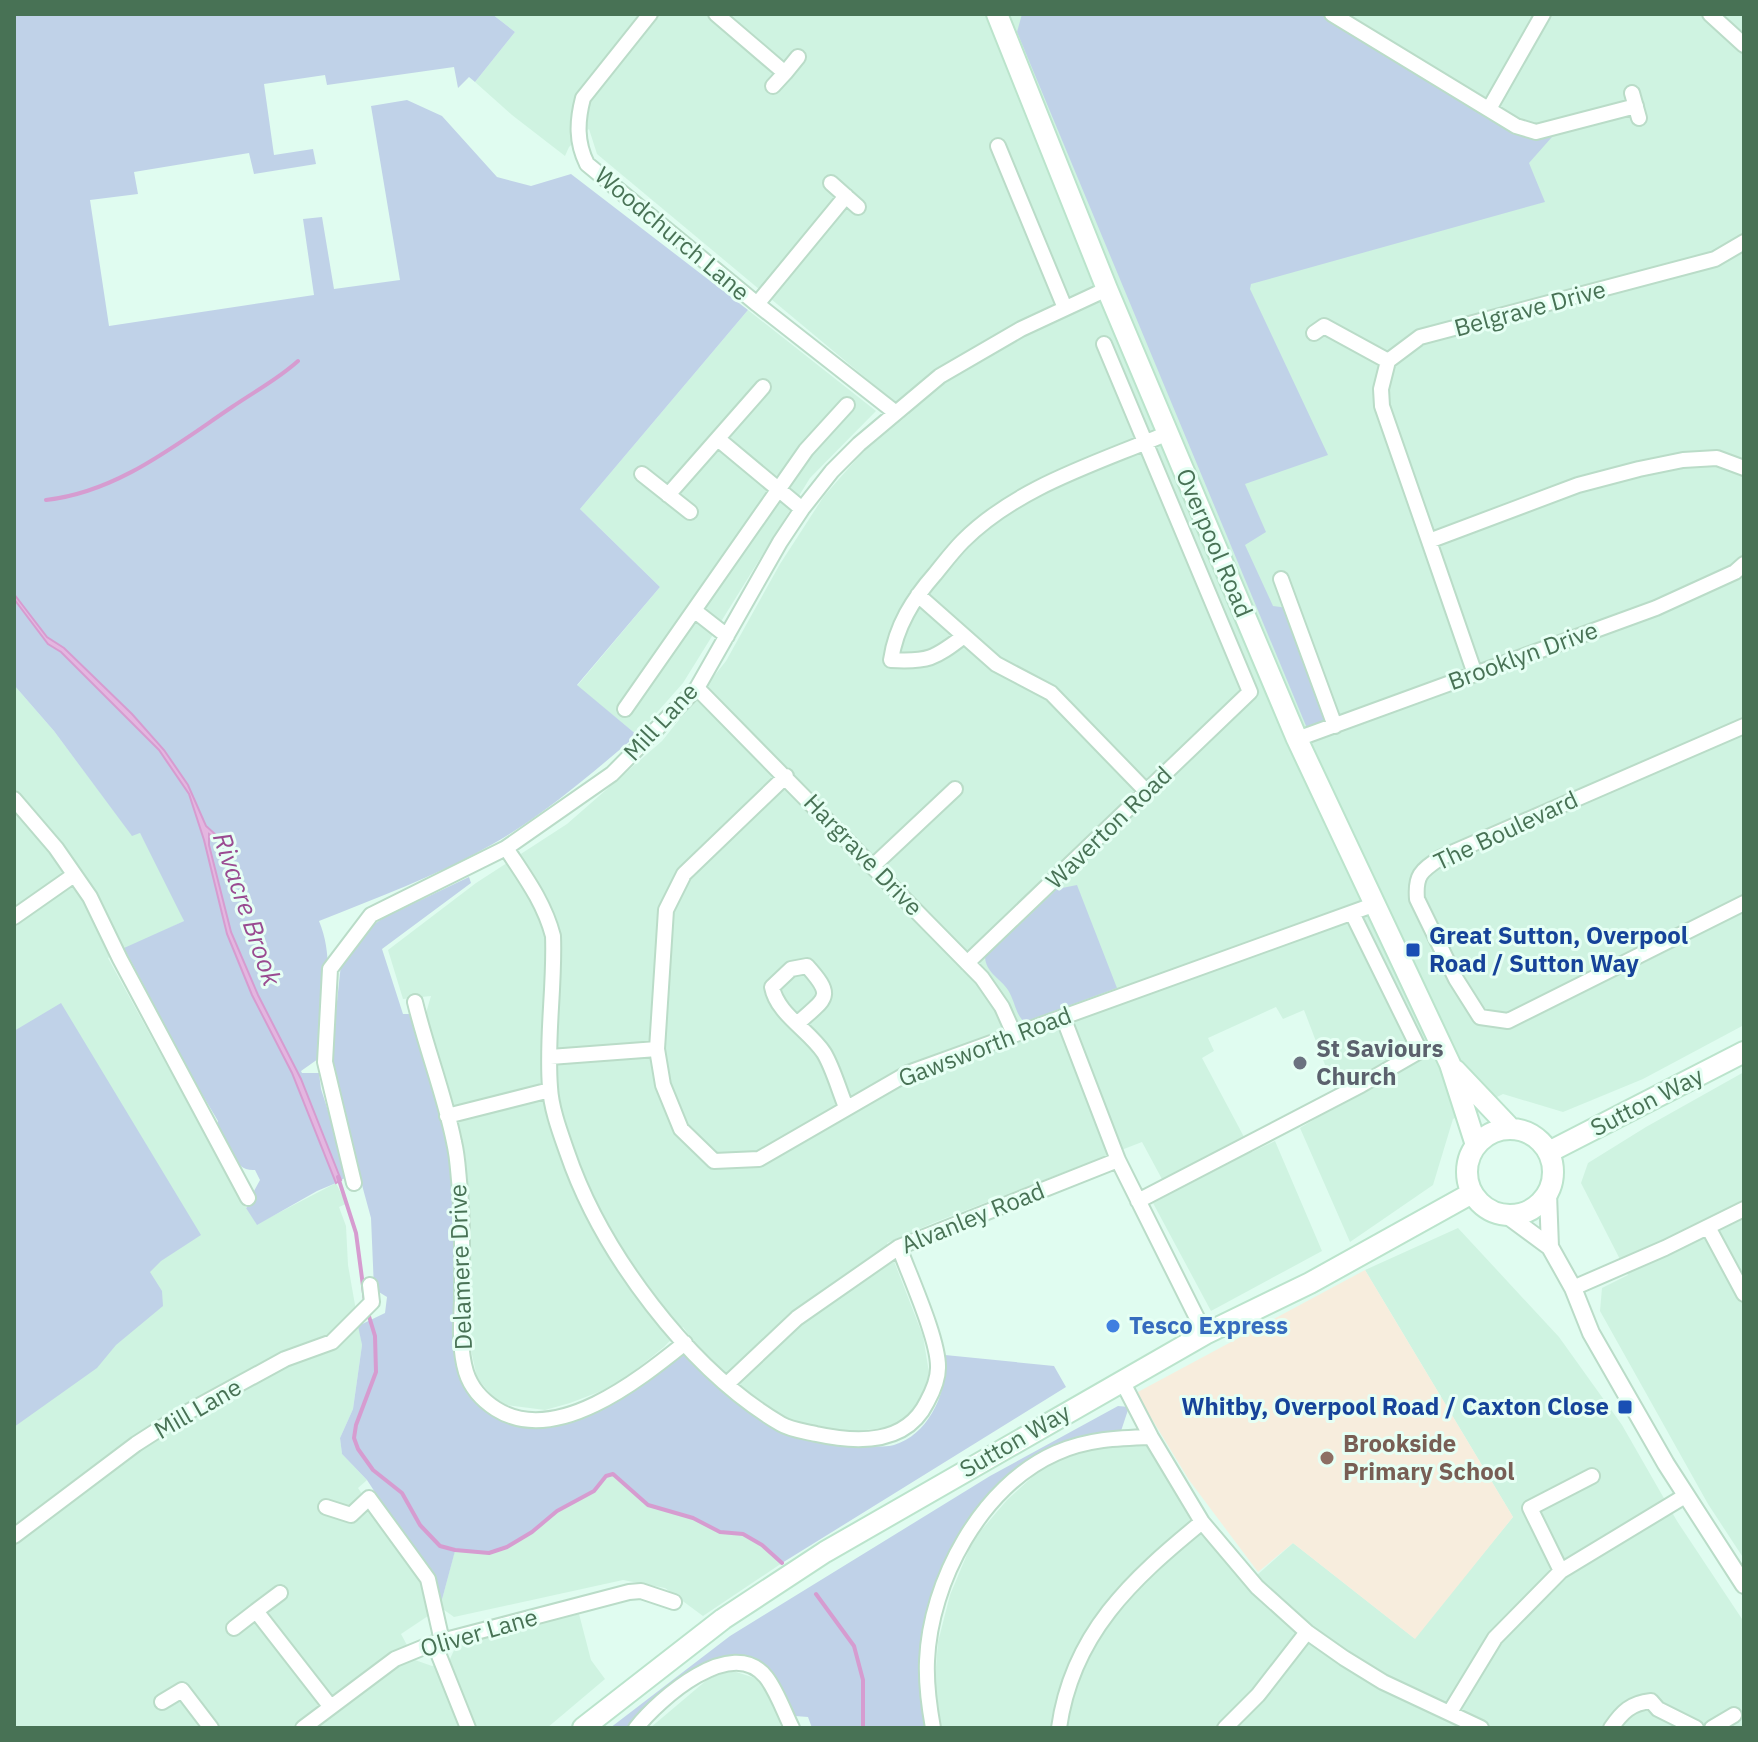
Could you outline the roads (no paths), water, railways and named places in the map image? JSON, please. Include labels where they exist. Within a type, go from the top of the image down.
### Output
[{"type":"main road","name":"Overpool Road","points":[[997,14],[1107,289],[1297,739],[1450,1064],[1476,1145]]},
{"type":"main road","name":"Sutton Way","points":[[1549,1152],[1744,1052]]},
{"type":"main road","name":"Overpool Road","points":[[1450,1064],[1511,1129]]},
{"type":"main road","points":[[1511,1129],[1526,1131],[1539,1139],[1549,1152],[1553,1181],[1548,1194],[1538,1206],[1525,1213],[1508,1216],[1493,1212],[1481,1204],[1472,1193],[1467,1178],[1468,1163],[1476,1145],[1487,1135],[1511,1129]]},
{"type":"main road","name":"Sutton Way","points":[[583,1728],[723,1619],[825,1552],[1205,1334],[1310,1283],[1472,1193]]},
{"type":"street","name":"Woodchurch Lane","points":[[650,14],[583,98],[578,115],[579,149],[587,164],[896,413]]},
{"type":"street","points":[[716,14],[785,73]]},
{"type":"street","points":[[1332,14],[1516,126],[1536,132],[1636,106]]},
{"type":"street","points":[[1489,109],[1543,14]]},
{"type":"street","points":[[1710,14],[1744,45]]},
{"type":"street","points":[[773,86],[798,57]]},
{"type":"street","points":[[998,146],[1065,308]]},
{"type":"street","points":[[831,183],[858,207]]},
{"type":"street","points":[[757,304],[846,196]]},
{"type":"street","name":"Belgrave Drive","points":[[1388,361],[1420,337],[1715,259],[1744,242]]},
{"type":"street","name":"Mill Lane","points":[[354,1183],[325,1062],[330,969],[371,915],[506,848],[612,774],[697,688],[780,542],[802,509],[850,453],[940,376],[1021,329],[1107,289]]},
{"type":"street","points":[[1320,325],[1388,361],[1381,389],[1382,406],[1475,674]]},
{"type":"street","name":"Overpool Road","points":[[1104,344],[1250,692]]},
{"type":"street","points":[[668,495],[763,387]]},
{"type":"street","points":[[625,709],[806,450],[847,405]]},
{"type":"street","points":[[964,636],[940,654],[920,662],[891,660],[898,628],[918,595],[964,540],[1013,504],[1049,483],[1168,433]]},
{"type":"street","points":[[718,439],[802,509]]},
{"type":"street","points":[[1429,541],[1578,485],[1683,460],[1717,458],[1744,468]]},
{"type":"street","points":[[642,474],[690,512]]},
{"type":"street","name":"Brooklyn Drive","points":[[1297,739],[1656,608],[1735,572],[1744,564]]},
{"type":"street","points":[[1281,579],[1335,726]]},
{"type":"street","points":[[918,595],[996,664],[1051,693],[1147,792]]},
{"type":"street","points":[[695,611],[727,636]]},
{"type":"street","name":"Hargrave Drive","points":[[697,688],[982,978],[1002,1007],[1014,1034]]},
{"type":"street","name":"Waverton Road","points":[[967,963],[1250,692]]},
{"type":"street","name":"The Boulevard","points":[[1744,726],[1440,858],[1424,869],[1415,882],[1417,899],[1467,1000],[1480,1017],[1508,1021],[1744,903]]},
{"type":"street","name":"Gawsworth Road","points":[[786,776],[684,874],[666,910],[657,1049],[663,1085],[681,1129],[714,1161],[759,1159],[908,1073],[1373,905]]},
{"type":"street","points":[[873,866],[955,789]]},
{"type":"street","points":[[14,799],[56,848],[90,897],[248,1198]]},
{"type":"street","points":[[506,848],[547,913],[553,936],[550,1090],[568,1154],[590,1210],[611,1248],[646,1297],[685,1343],[727,1384],[787,1427],[841,1439],[877,1439],[904,1431],[922,1413],[935,1387],[939,1367],[935,1345],[899,1247]]},
{"type":"street","points":[[14,917],[74,875]]},
{"type":"street","points":[[1138,1201],[1420,1051],[1352,913]]},
{"type":"street","name":"Delamere Drive","points":[[415,1002],[455,1143],[460,1196],[460,1336],[466,1373],[475,1390],[504,1414],[520,1419],[568,1414],[594,1405],[632,1385],[685,1343]]},
{"type":"street","points":[[1063,1017],[1118,1160],[1205,1334]]},
{"type":"street","points":[[797,1024],[824,1053],[846,1107]]},
{"type":"street","points":[[550,1057],[657,1049]]},
{"type":"street","points":[[447,1116],[550,1090]]},
{"type":"street","name":"Alvanley Road","points":[[727,1384],[797,1318],[899,1247],[1118,1160]]},
{"type":"street","points":[[1548,1194],[1550,1247]]},
{"type":"street","points":[[1573,1288],[1744,1209]]},
{"type":"street","points":[[1508,1216],[1550,1247],[1573,1288],[1591,1333],[1685,1496],[1744,1585]]},
{"type":"street","points":[[1708,1227],[1744,1294]]},
{"type":"street","name":"Mill Lane","points":[[14,1536],[136,1444],[175,1419],[285,1359],[332,1342],[372,1302],[370,1285]]},
{"type":"street","points":[[1122,1381],[1151,1437],[1202,1522],[1257,1587],[1307,1632],[1383,1682],[1481,1728]]},
{"type":"street","points":[[933,1728],[928,1696],[929,1642],[944,1582],[971,1528],[1004,1489],[1054,1454],[1097,1440],[1151,1437]]},
{"type":"street","points":[[1561,1571],[1530,1508],[1592,1476]]},
{"type":"street","points":[[1450,1712],[1495,1638],[1561,1571],[1685,1496]]},
{"type":"street","points":[[326,1507],[351,1515],[369,1498],[428,1579],[438,1642],[468,1728]]},
{"type":"street","points":[[1059,1728],[1071,1677],[1084,1644],[1102,1618],[1150,1564],[1202,1522]]},
{"type":"street","name":"Oliver Lane","points":[[303,1728],[395,1659],[438,1642],[629,1592],[641,1591],[674,1602]]},
{"type":"street","points":[[234,1628],[280,1593]]},
{"type":"street","points":[[256,1611],[330,1706]]},
{"type":"street","points":[[1225,1728],[1258,1695],[1307,1632]]},
{"type":"street","points":[[636,1728],[650,1710],[705,1671],[722,1663],[738,1662],[752,1666],[766,1677],[792,1728]]},
{"type":"street","points":[[162,1702],[182,1690],[211,1728]]},
{"type":"street","points":[[1611,1728],[1628,1707],[1651,1701],[1658,1709],[1696,1728]]},
{"type":"street","points":[[1712,1728],[1734,1715]]},
{"type":"waterway","points":[[46,500],[97,488],[144,465],[298,361]]},
{"type":"waterway","name":"Rivacre Brook","points":[[338,1177],[356,1233],[365,1301]]},
{"type":"waterway","points":[[368,1313],[375,1336],[376,1372],[354,1438],[373,1470],[402,1493],[420,1525],[440,1546],[489,1553],[507,1547],[532,1532],[557,1511],[594,1491],[606,1476],[613,1474],[648,1505],[693,1518],[720,1532],[743,1534],[762,1545],[782,1563]]},
{"type":"waterway","points":[[816,1594],[854,1646],[863,1680],[863,1728]]},
{"type":"place","name":"Great Sutton, Overpool Road / Sutton Way","points":[[1413,950]]},
{"type":"place","name":"St Saviours Church","points":[[1300,1063]]},
{"type":"place","name":"Tesco Express","points":[[1113,1326]]},
{"type":"place","name":"Whitby, Overpool Road / Caxton Close","points":[[1625,1407]]},
{"type":"place","name":"Brookside Primary School","points":[[1327,1458]]}]
